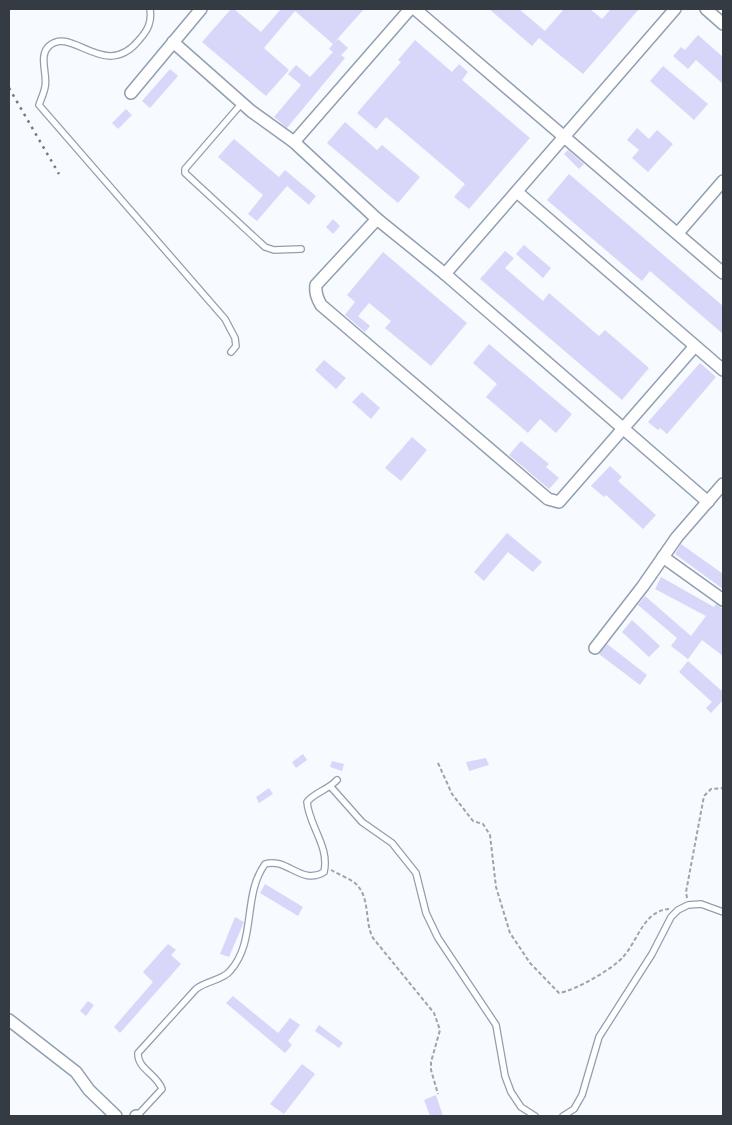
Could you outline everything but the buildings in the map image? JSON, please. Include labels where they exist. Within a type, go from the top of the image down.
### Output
[{"type":"street","points":[[131,93],[201,9]]},
{"type":"street","points":[[294,142],[410,9]]},
{"type":"street","points":[[415,9],[723,273]]},
{"type":"street","points":[[445,274],[675,9]]},
{"type":"street","points":[[706,9],[723,24]]},
{"type":"street","points":[[174,42],[242,103],[294,142],[377,219],[445,274],[708,502]]},
{"type":"street","points":[[678,233],[723,181]]},
{"type":"street","points":[[517,192],[723,370]]},
{"type":"street","points":[[377,219],[316,285],[315,292],[321,305],[548,499],[559,502],[696,346]]},
{"type":"street","points":[[595,648],[663,557],[723,484]]},
{"type":"street","points":[[663,557],[723,600]]},
{"type":"street","points":[[9,1020],[76,1072],[89,1090],[116,1116]]},
{"type":"lane","points":[[150,9],[151,18],[135,45],[111,57],[98,55],[68,42],[53,43],[47,47],[44,53],[45,88],[39,105],[225,319],[235,338],[236,346],[231,352]]},
{"type":"lane","points":[[242,103],[185,169],[185,173],[265,247],[274,250],[301,249]]},
{"type":"lane","points":[[136,1116],[162,1089],[160,1084],[142,1065],[138,1058],[138,1053],[196,989],[206,981],[221,978],[230,971],[244,945],[255,882],[265,864],[278,863],[310,877],[324,872],[326,858],[308,811],[307,802],[312,796],[331,787],[337,780]]},
{"type":"lane","points":[[331,787],[362,822],[392,843],[416,872],[426,914],[438,938],[496,1025],[505,1076],[510,1092],[520,1107],[535,1116]]},
{"type":"lane","points":[[563,1116],[574,1109],[582,1095],[599,1037],[652,954],[671,917],[678,910],[688,905],[701,904],[723,912]]},
{"type":"path","points":[[438,763],[452,794],[473,821],[483,824],[490,835],[496,886],[510,933],[530,963],[559,993],[578,987],[618,962],[628,951],[649,917],[655,911],[671,908],[678,910]]},
{"type":"path","points":[[688,905],[686,892],[704,796],[711,789],[723,788]]},
{"type":"path","points":[[325,868],[354,883],[359,888],[365,905],[368,930],[434,1013],[440,1030],[431,1062],[431,1070],[438,1094]]},
{"type":"railway","points":[[9,88],[59,174]]}]
